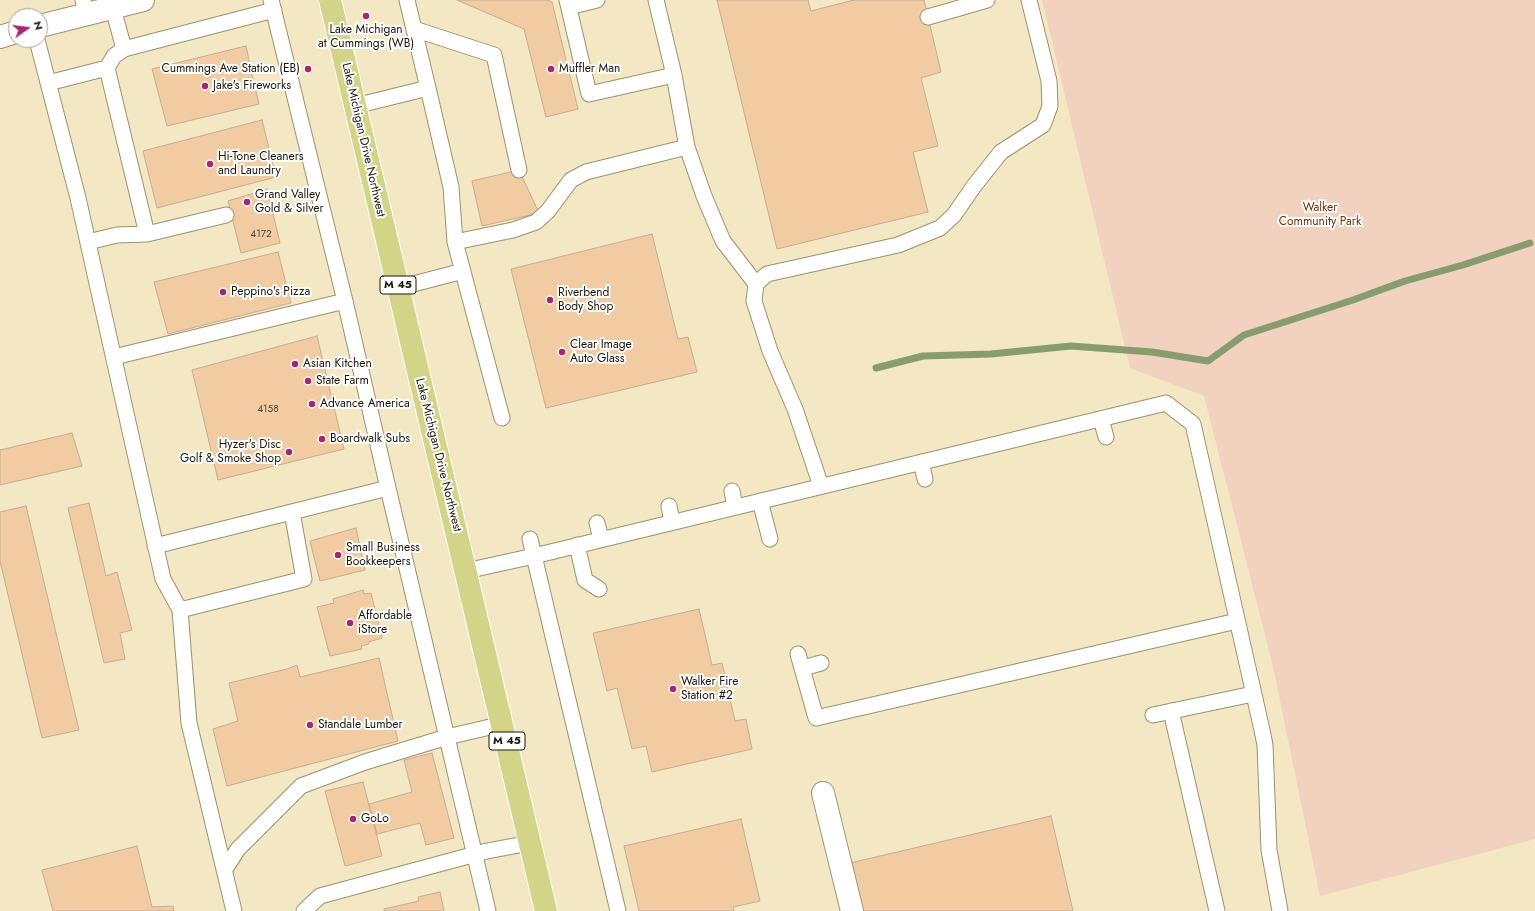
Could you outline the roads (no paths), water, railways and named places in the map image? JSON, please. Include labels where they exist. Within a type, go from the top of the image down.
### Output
[{"type":"highway","name":"Lake Michigan Drive Northwest","points":[[330,0],[503,724],[546,911]]},
{"type":"street","points":[[48,23],[84,7],[113,8],[142,0]]},
{"type":"street","points":[[828,790],[852,911]]},
{"type":"lane","points":[[407,0],[451,187],[455,242],[502,418]]},
{"type":"lane","points":[[597,0],[568,3],[590,94],[674,75]]},
{"type":"lane","points":[[656,0],[674,75],[687,147],[704,196],[723,241],[756,284]]},
{"type":"lane","points":[[928,17],[987,0]]},
{"type":"lane","points":[[821,486],[795,409],[770,350],[754,301],[756,284],[767,274],[898,245],[940,228],[954,215],[974,186],[1001,152],[1043,124],[1050,106],[1049,81],[1029,0]]},
{"type":"lane","points":[[147,234],[107,68],[114,56],[124,49],[272,5],[345,301],[488,911]]},
{"type":"lane","points":[[113,8],[124,49]]},
{"type":"lane","points":[[414,29],[494,55],[519,170]]},
{"type":"lane","points":[[39,48],[88,242],[162,579],[180,610],[189,723],[234,911]]},
{"type":"lane","points":[[48,82],[107,68]]},
{"type":"lane","points":[[355,106],[428,88]]},
{"type":"lane","points":[[455,242],[513,230],[536,222],[548,211],[571,180],[586,172],[687,147]]},
{"type":"lane","points":[[88,242],[117,235],[147,234],[226,215]]},
{"type":"lane","points":[[398,288],[463,271]]},
{"type":"lane","points":[[114,357],[345,301]]},
{"type":"lane","points":[[466,571],[534,556],[1166,403],[1192,424],[1265,745],[1269,850],[1280,911]]},
{"type":"lane","points":[[1101,419],[1106,437]]},
{"type":"lane","points":[[921,462],[925,479]]},
{"type":"lane","points":[[155,546],[388,488]]},
{"type":"lane","points":[[732,491],[736,507]]},
{"type":"lane","points":[[760,501],[770,539]]},
{"type":"lane","points":[[669,506],[672,522]]},
{"type":"lane","points":[[180,610],[304,580],[292,512]]},
{"type":"lane","points":[[597,523],[601,539]]},
{"type":"lane","points":[[530,539],[618,911]]},
{"type":"lane","points":[[577,545],[585,580],[599,589]]},
{"type":"lane","points":[[798,654],[816,718],[1237,621]]},
{"type":"lane","points":[[803,668],[821,663]]},
{"type":"lane","points":[[1152,715],[1253,694]]},
{"type":"lane","points":[[1171,711],[1217,911]]},
{"type":"lane","points":[[224,868],[238,849],[301,786],[365,762],[447,737],[503,724]]},
{"type":"lane","points":[[304,911],[320,896],[475,855],[530,843]]},
{"type":"waterway","points":[[876,368],[923,356],[991,354],[1071,346],[1152,352],[1208,361],[1244,335],[1353,300],[1405,281],[1463,265],[1530,243]]},
{"type":"place","name":"Lake Michigan at Cummings (WB)","points":[[366,16]]},
{"type":"place","name":"Cummings Ave Station (EB)","points":[[308,69]]},
{"type":"place","name":"Muffler Man","points":[[551,69]]},
{"type":"place","name":"Jake's Fireworks","points":[[205,86]]},
{"type":"place","name":"Hi-Tone Cleaners and Laundry","points":[[210,164]]},
{"type":"place","name":"Grand Valley Gold & Silver","points":[[247,202]]},
{"type":"place","name":"Peppino's Pizza","points":[[223,292]]},
{"type":"place","name":"Riverbend Body Shop","points":[[550,300]]},
{"type":"place","name":"Clear Image Auto Glass","points":[[562,352]]},
{"type":"place","name":"Asian Kitchen","points":[[295,364]]},
{"type":"place","name":"State Farm","points":[[308,381]]},
{"type":"place","name":"Advance America","points":[[312,404]]},
{"type":"place","name":"Boardwalk Subs","points":[[322,439]]},
{"type":"place","name":"Hyzer's Disc Golf & Smoke Shop","points":[[289,452]]},
{"type":"place","name":"Small Business Bookkeepers","points":[[338,555]]},
{"type":"place","name":"Affordable iStore","points":[[350,623]]},
{"type":"place","name":"Walker Fire Station #2","points":[[673,689]]},
{"type":"place","name":"Standale Lumber","points":[[310,725]]},
{"type":"place","name":"GoLo","points":[[353,819]]},
{"type":"park label","name":"Walker Community Park","points":[[1320,215]]}]
